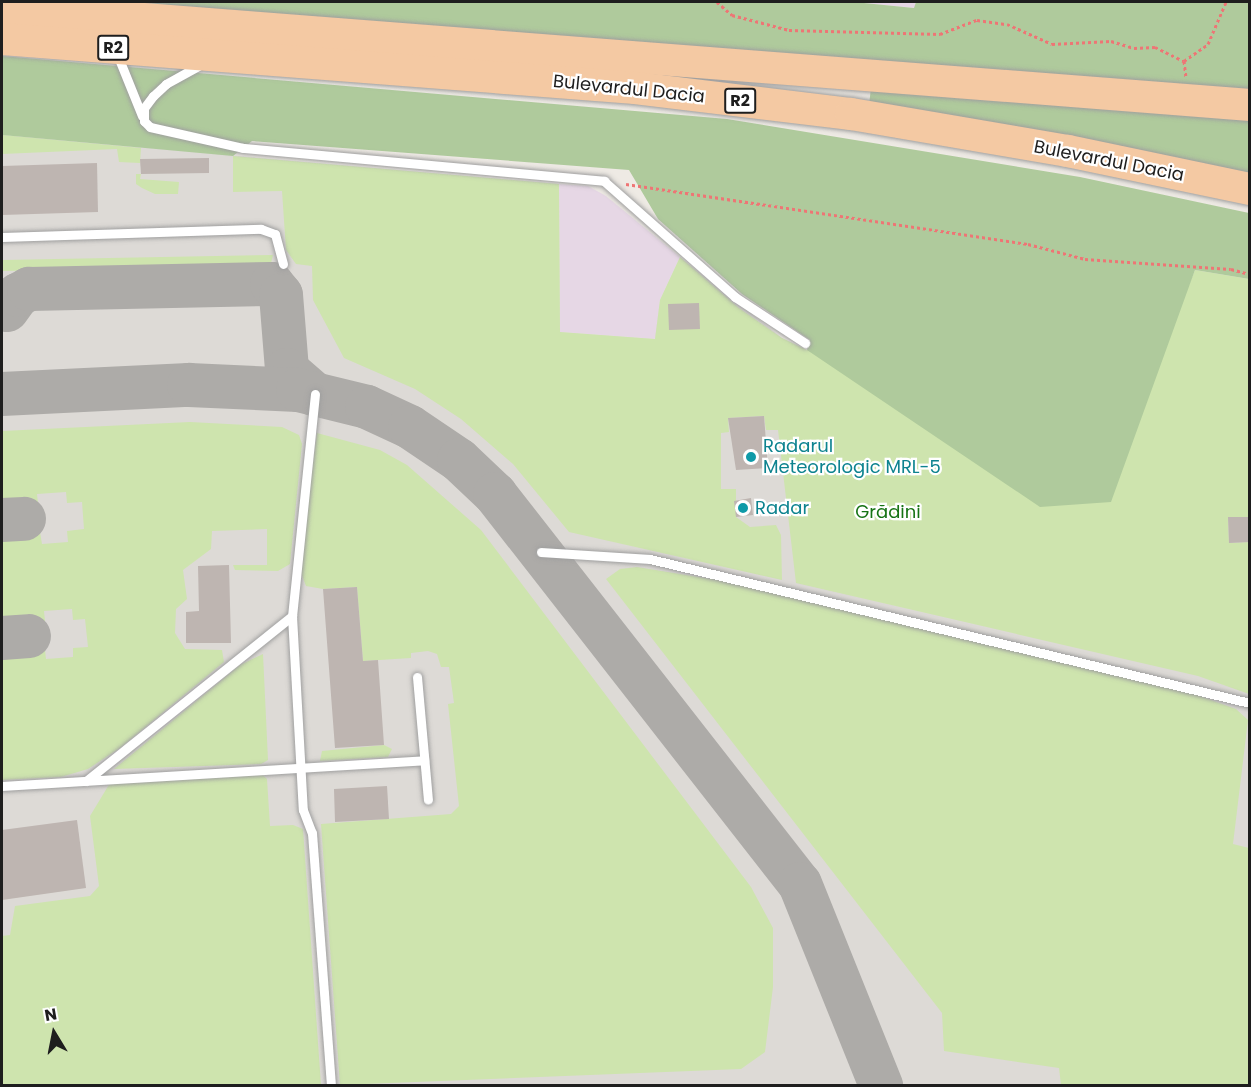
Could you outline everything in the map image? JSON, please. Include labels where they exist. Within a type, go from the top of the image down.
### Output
[{"type":"main road","name":"Bulevardul Dacia","points":[[2,8],[856,77],[1250,105]]},
{"type":"main road","name":"Bulevardul Dacia","points":[[2,39],[634,88],[851,114],[1068,151],[1250,189]]},
{"type":"main road","points":[[851,114],[856,77]]},
{"type":"lane","points":[[115,49],[144,121],[150,127],[243,148],[604,181],[735,297],[805,343]]},
{"type":"lane","points":[[144,121],[144,108],[166,84],[224,55]]},
{"type":"lane","points":[[2,237],[261,229],[275,234],[283,264]]},
{"type":"lane","points":[[315,394],[292,616],[303,810],[312,833],[332,1086]]},
{"type":"lane","points":[[541,552],[650,559],[1250,703]]},
{"type":"lane","points":[[86,781],[292,616]]},
{"type":"lane","points":[[417,677],[428,801]]},
{"type":"lane","points":[[2,786],[424,760]]},
{"type":"path","points":[[717,2],[732,15],[789,30],[940,34],[977,20],[1007,24],[1052,44],[1111,41],[1134,48],[1155,47],[1184,61]]},
{"type":"path","points":[[1184,61],[1208,44],[1226,2]]},
{"type":"path","points":[[1184,61],[1189,100]]},
{"type":"path","points":[[604,181],[1028,244],[1085,259],[1231,269],[1250,274]]},
{"type":"shaded area","points":[[854,2],[916,2],[915,8]]},
{"type":"shaded area","points":[[2,135],[559,184],[560,332],[655,339],[660,300],[680,257],[782,338],[807,350],[1040,507],[1249,492],[1249,1085],[2,1085]]},
{"type":"shaded area","points":[[559,184],[588,186],[606,196],[680,257],[660,300],[656,339],[560,332]]},
{"type":"green space","points":[[131,2],[854,2],[914,8],[916,2],[1249,2],[1249,95]]},
{"type":"green space","points":[[2,56],[727,119],[1080,177],[1249,213],[1249,279],[1195,270],[1111,502],[1040,507],[807,350],[810,340],[742,294],[658,219],[629,170],[252,141],[233,156],[2,135]]},
{"type":"green space","points":[[871,87],[1249,115],[1249,178],[869,106]]},
{"type":"green space","points":[[2,135],[141,148],[140,163],[119,162],[117,149],[2,154]]},
{"type":"green space","name":"Grădini","points":[[233,156],[559,184],[560,332],[655,339],[660,300],[680,257],[739,308],[782,338],[807,350],[1178,312],[1195,270],[1249,279],[1249,517],[1228,518],[1229,543],[1249,542],[1249,694],[1198,676],[796,583],[778,430],[766,430],[764,416],[728,418],[729,432],[721,433],[721,489],[736,489],[736,517],[750,527],[776,525],[781,535],[782,580],[569,532],[513,464],[461,419],[415,389],[344,358],[313,300],[312,266],[296,264],[286,250],[282,191],[233,192]]},
{"type":"green space","points":[[136,174],[141,174],[140,179],[179,182],[178,194],[155,194],[142,188],[136,184]]},
{"type":"green space","points":[[273,255],[270,267],[2,271],[2,260]]},
{"type":"green space","points":[[190,422],[282,427],[299,435],[302,444],[290,564],[278,571],[235,570],[233,565],[267,565],[267,529],[212,531],[211,549],[183,570],[187,599],[176,609],[175,633],[185,649],[222,650],[224,662],[120,748],[88,769],[61,777],[2,780],[2,647],[30,645],[31,651],[45,650],[46,659],[73,657],[73,648],[88,647],[85,619],[73,620],[72,609],[44,611],[45,621],[29,622],[29,627],[2,629],[2,528],[24,527],[25,533],[40,532],[42,544],[68,542],[67,531],[84,529],[82,502],[67,503],[66,492],[37,494],[38,503],[2,511],[2,431]]},
{"type":"green space","points":[[317,433],[380,450],[407,465],[481,530],[751,887],[773,928],[773,987],[765,1052],[741,1069],[340,1085],[321,824],[451,814],[459,806],[448,704],[454,703],[449,667],[441,667],[437,654],[428,651],[411,653],[411,658],[363,661],[357,587],[323,589],[306,586],[299,568]]},
{"type":"green space","points":[[637,567],[723,581],[1169,685],[1236,709],[1248,720],[1233,844],[1249,848],[1249,1085],[1061,1085],[1059,1068],[944,1051],[942,1013],[606,579],[620,569]]},
{"type":"green space","points":[[263,654],[268,760],[261,764],[114,769],[240,665]]},
{"type":"green space","points":[[384,745],[392,749],[388,757],[320,761],[322,751]]},
{"type":"green space","points":[[262,774],[267,779],[270,826],[293,825],[303,829],[321,1085],[2,1086],[2,936],[10,935],[15,906],[90,896],[99,886],[90,816],[110,783]]},
{"type":"building","points":[[209,158],[209,173],[141,174],[140,159]]},
{"type":"building","points":[[97,163],[98,212],[2,215],[2,166]]},
{"type":"building","points":[[699,303],[700,329],[669,330],[668,304]]},
{"type":"building","points":[[764,416],[768,468],[736,470],[728,418]]},
{"type":"building","name":"Radar","points":[[751,498],[753,515],[736,517],[734,501]]},
{"type":"building","points":[[1228,517],[1250,517],[1250,542],[1229,543]]},
{"type":"building","points":[[229,565],[231,643],[186,643],[186,612],[199,611],[198,566]]},
{"type":"building","points":[[357,587],[363,661],[378,660],[384,745],[335,748],[323,589]]},
{"type":"building","points":[[387,786],[389,819],[335,822],[334,789]]},
{"type":"building","points":[[77,820],[86,888],[2,900],[2,830]]},
{"type":"taxiway","points":[[7,310],[18,295],[29,289],[272,284],[281,295],[287,370],[315,394]]},
{"type":"taxiway","points":[[2,394],[189,385],[298,390],[367,407],[410,427],[459,460],[495,494],[800,884],[881,1086]]},
{"type":"taxiway","points":[[2,520],[24,519]]},
{"type":"taxiway","points":[[2,638],[29,636]]},
{"type":"place","name":"Radarul Meteorologic MRL-5","points":[[751,457]]},
{"type":"place","name":"Radar","points":[[743,508]]}]
